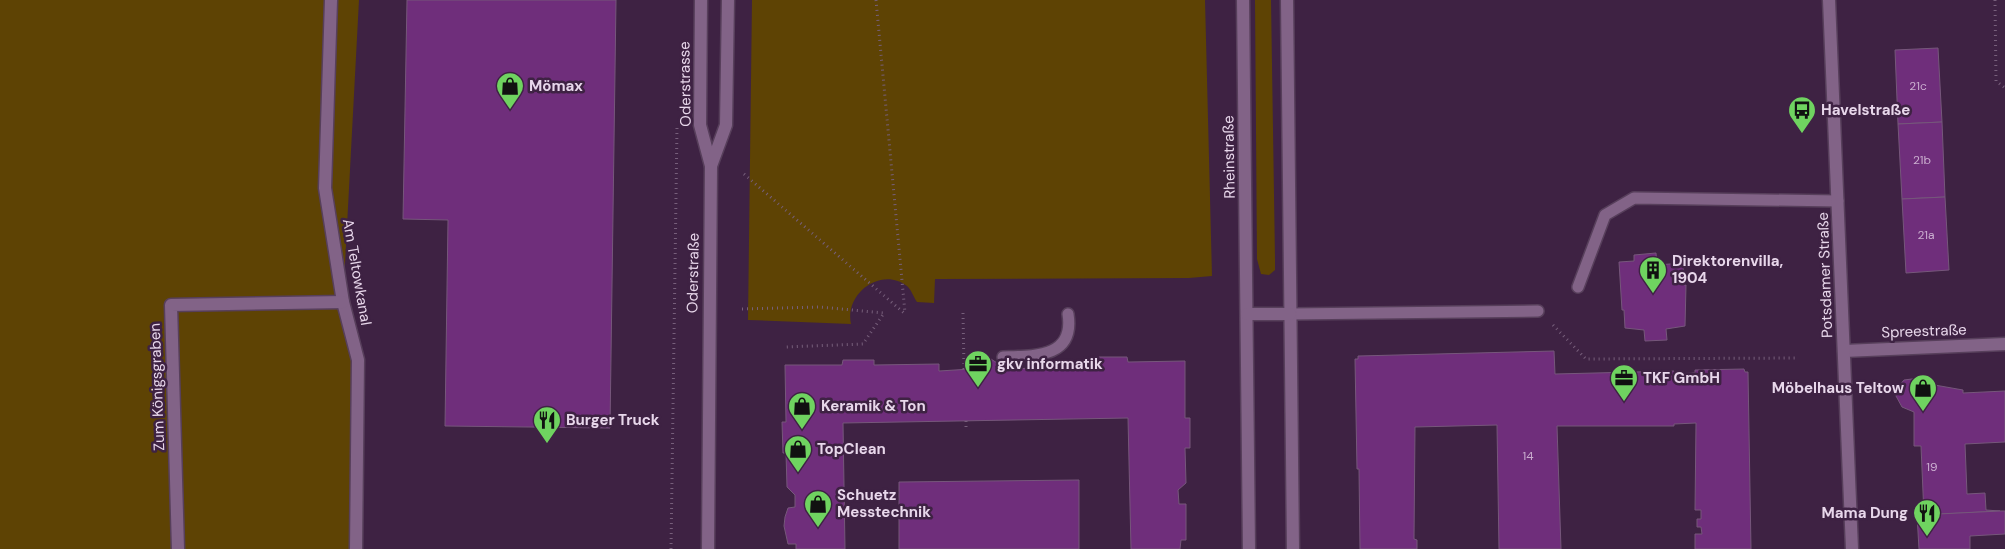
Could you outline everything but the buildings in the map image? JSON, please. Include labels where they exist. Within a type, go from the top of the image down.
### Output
[{"type":"street","name":"Am Teltowkanal","points":[[331,0],[326,188],[343,302],[358,360],[356,549]]},
{"type":"street","name":"Oderstrasse","points":[[701,0],[700,125],[711,166]]},
{"type":"street","name":"Oderstraße","points":[[708,549],[711,166],[726,125],[728,0]]},
{"type":"street","name":"Rheinstraße","points":[[1244,0],[1249,549]]},
{"type":"street","points":[[1286,0],[1293,549]]},
{"type":"street","name":"Potsdamer Straße","points":[[1830,0],[1852,549]]},
{"type":"street","name":"Zum Königsgraben","points":[[178,549],[171,305],[343,302]]},
{"type":"street","points":[[1247,314],[1290,314]]},
{"type":"street","name":"Spreestraße","points":[[1844,351],[2005,344]]},
{"type":"lane","points":[[1578,287],[1605,215],[1634,198],[1838,201]]},
{"type":"lane","points":[[1290,314],[1538,311]]},
{"type":"lane","points":[[1003,357],[1048,354],[1061,346],[1070,326],[1068,314]]},
{"type":"path","points":[[744,174],[905,313],[876,0]]},
{"type":"path","points":[[1995,0],[1996,81],[2005,88]]},
{"type":"path","points":[[671,549],[677,118]]},
{"type":"path","points":[[742,309],[820,307],[884,313],[862,344],[785,347]]},
{"type":"path","points":[[1538,311],[1586,359],[1796,358]]},
{"type":"path","points":[[962,313],[964,369]]},
{"type":"path","points":[[966,421],[966,428]]},
{"type":"shaded area","points":[[0,0],[359,0],[343,302],[358,360],[356,549],[0,549]]},
{"type":"shaded area","points":[[752,0],[1205,0],[1212,276],[1189,278],[935,279],[934,303],[917,302],[907,286],[887,279],[876,281],[859,293],[853,302],[850,313],[851,324],[748,320]]},
{"type":"shaded area","points":[[1255,0],[1271,0],[1275,270],[1269,275],[1261,274],[1257,259]]},
{"type":"place","name":"Mömax","points":[[510,110]]},
{"type":"place","name":"Havelstraße","points":[[1802,134]]},
{"type":"place","name":"Direktorenvilla, 1904","points":[[1653,294]]},
{"type":"place","name":"gkv informatik","points":[[978,388]]},
{"type":"place","name":"TKF GmbH","points":[[1624,402]]},
{"type":"place","name":"Möbelhaus Teltow","points":[[1923,412]]},
{"type":"place","name":"Keramik & Ton","points":[[802,430]]},
{"type":"place","name":"Burger Truck","points":[[547,444]]},
{"type":"place","name":"TopClean","points":[[798,473]]},
{"type":"place","name":"Schuetz Messtechnik","points":[[818,528]]},
{"type":"place","name":"Mama Dung","points":[[1927,537]]}]
